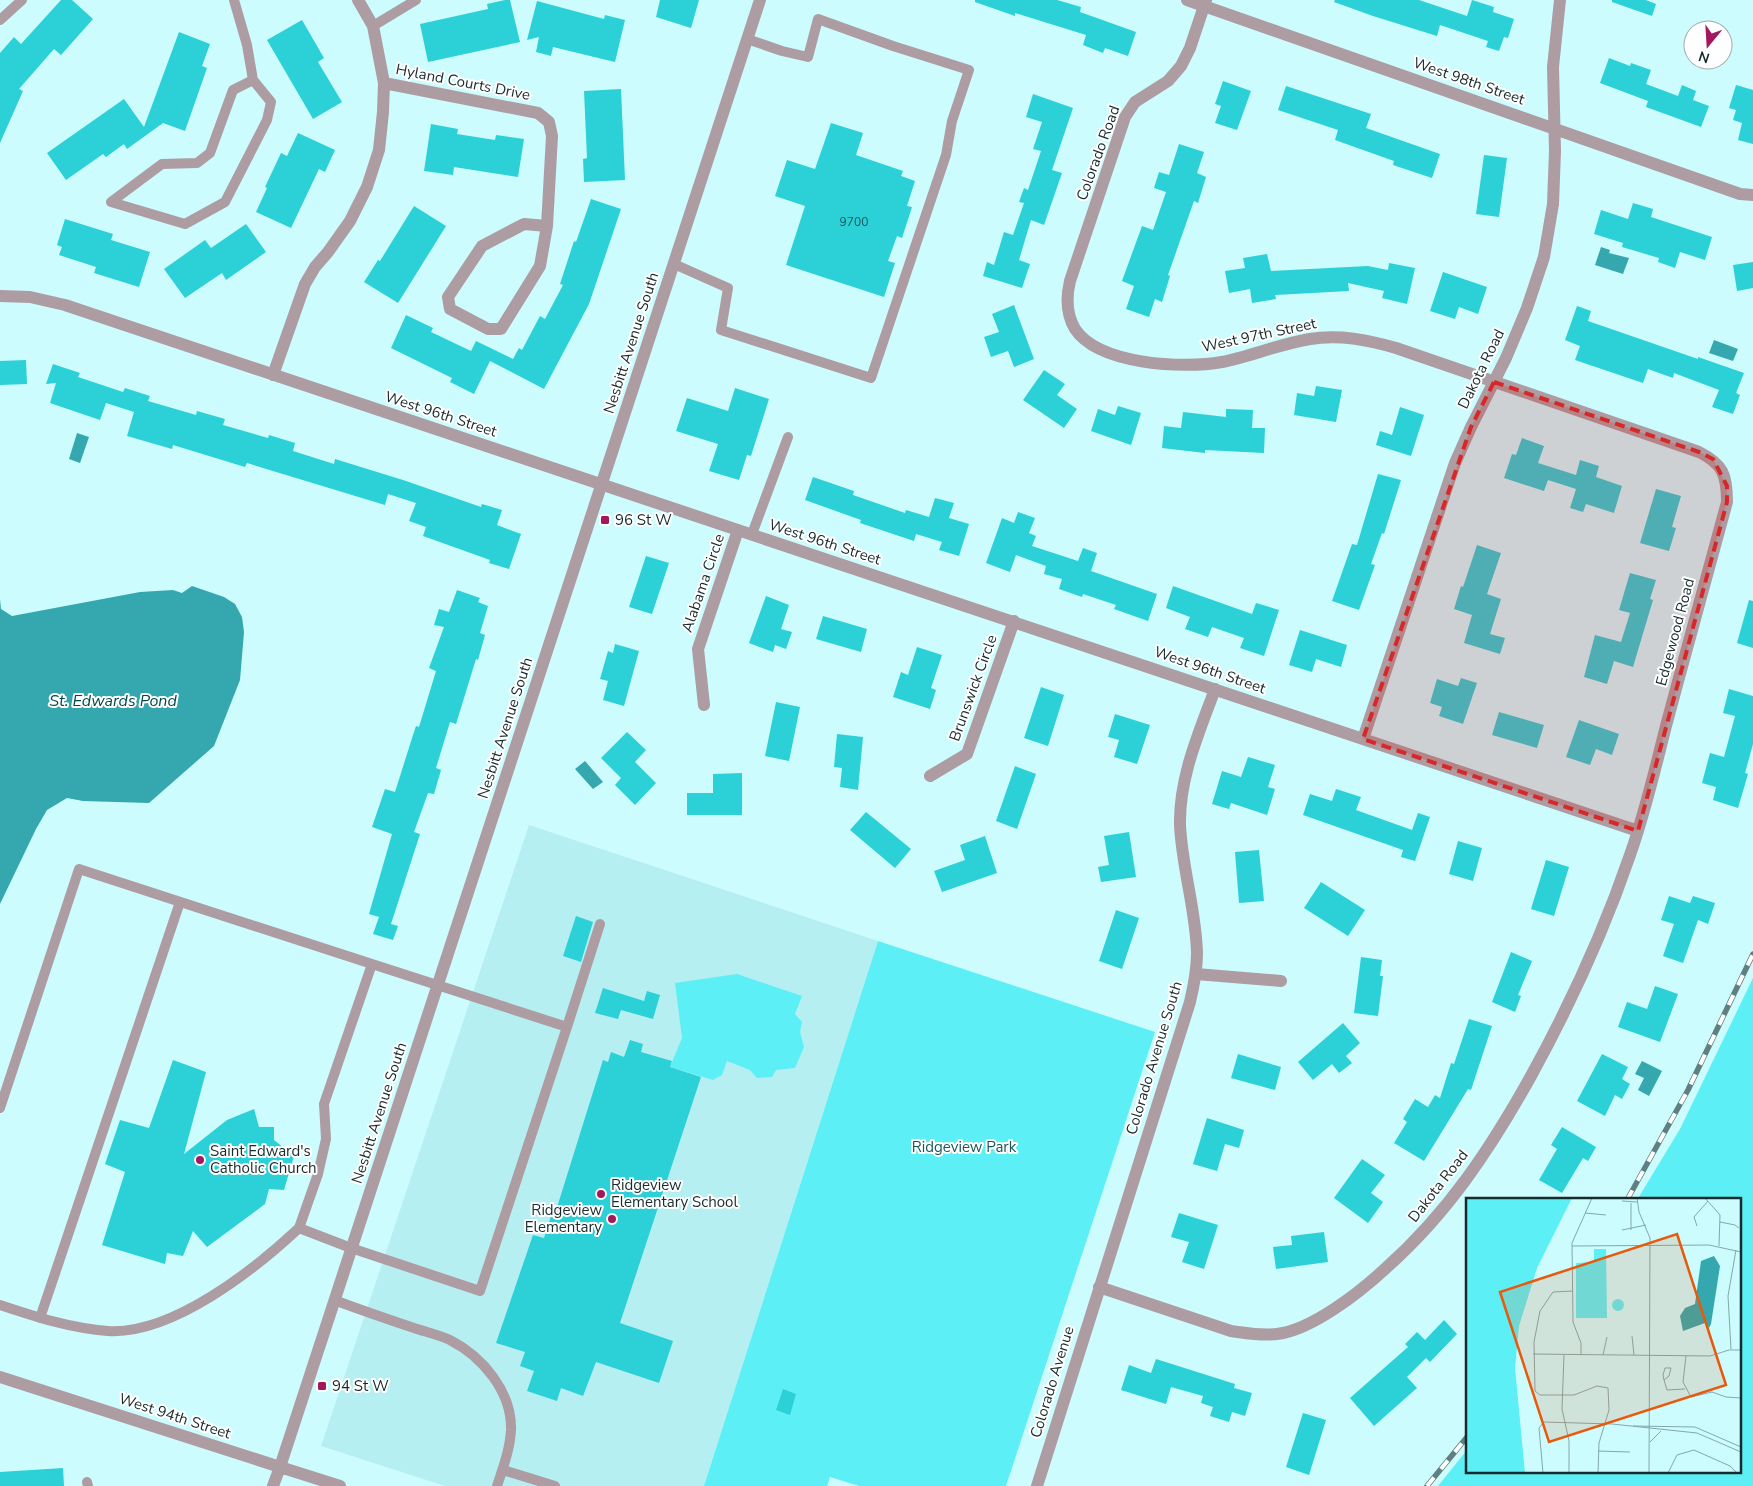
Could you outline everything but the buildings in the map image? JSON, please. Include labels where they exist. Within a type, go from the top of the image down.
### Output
[{"type":"street","name":"Hyland Courts Drive","points":[[274,375],[305,284],[315,267],[350,221],[367,187],[379,150],[384,83],[374,26],[358,0]]},
{"type":"street","name":"Nesbitt Avenue South","points":[[273,1486],[760,0]]},
{"type":"street","name":"West 98th Street","points":[[1187,0],[1205,3],[1554,128],[1746,194]]},
{"type":"street","name":"Dakota Road","points":[[1363,738],[1445,491],[1470,427],[1506,358],[1527,308],[1544,257],[1553,204],[1555,151],[1553,67],[1560,0]]},
{"type":"street","name":"Colorado Road","points":[[1070,281],[1125,117],[1135,102],[1168,81],[1181,66],[1190,48],[1205,3]]},
{"type":"street","name":"Hyland Courts Drive","points":[[384,83],[538,113],[549,122],[552,136],[547,226],[540,266],[501,329],[488,329],[450,309],[448,297],[482,246],[524,224],[547,226]]},
{"type":"street","name":"West 97th Street","points":[[1070,281],[1066,298],[1069,315],[1076,330],[1088,341],[1104,350],[1129,358],[1159,364],[1190,366],[1221,362],[1310,339],[1369,340],[1699,452]]},
{"type":"street","name":"West 96th Street","points":[[0,296],[30,297],[65,305],[1638,831]]},
{"type":"street","name":"Edgewood Road","points":[[1638,831],[1727,502],[1727,486],[1722,470],[1713,459],[1699,452]]},
{"type":"street","name":"Alabama Circle","points":[[704,705],[698,649],[738,530]]},
{"type":"street","name":"Brunswick Circle","points":[[930,776],[967,754],[1014,621]]},
{"type":"street","name":"Colorado Avenue South","points":[[1099,1287],[1190,1002],[1196,974],[1195,927],[1180,826],[1181,792],[1215,689]]},
{"type":"street","name":"Dakota Road","points":[[1099,1287],[1231,1331],[1253,1334],[1277,1334],[1299,1329],[1321,1317],[1369,1284],[1414,1244],[1453,1198],[1514,1107],[1558,1026],[1597,942],[1638,831]]},
{"type":"street","points":[[1196,974],[1281,980]]},
{"type":"street","name":"Colorado Avenue","points":[[1037,1486],[1099,1287]]},
{"type":"street","name":"West 94th Street","points":[[0,1377],[340,1486]]},
{"type":"lane","points":[[0,20],[22,0]]},
{"type":"lane","points":[[234,0],[247,45],[253,80],[271,102],[267,120],[224,202],[185,224],[111,202],[162,164],[197,163],[210,153],[233,90],[253,80]]},
{"type":"lane","points":[[374,26],[416,0]]},
{"type":"lane","points":[[674,264],[728,288],[721,330],[871,378],[946,155],[952,121],[969,70],[892,46],[818,19],[808,57],[782,51],[747,39]]},
{"type":"lane","points":[[752,534],[788,437]]},
{"type":"lane","points":[[0,1108],[80,869],[567,1027]]},
{"type":"lane","points":[[40,1318],[180,902]]},
{"type":"lane","points":[[299,1228],[351,1248],[480,1291],[600,924]]},
{"type":"lane","points":[[0,1305],[60,1325],[110,1331],[139,1328],[179,1314],[217,1293],[273,1252],[299,1228],[318,1174],[326,1139],[324,1104],[372,964]]},
{"type":"lane","points":[[334,1300],[449,1340],[466,1350],[482,1363],[497,1382],[509,1412],[510,1444],[497,1486]]},
{"type":"lane","points":[[503,1470],[555,1486]]},
{"type":"highlighted area","points":[[1494,382],[1699,452],[1713,459],[1727,486],[1727,502],[1638,831],[1363,739],[1471,427]]},
{"type":"shaded area","name":"Ridgeview Elementary School","points":[[529,825],[878,941],[704,1486],[445,1486],[321,1446]]},
{"type":"green space","name":"Ridgeview Park","points":[[878,941],[1155,1032],[1006,1486],[859,1486],[830,1477],[827,1486],[704,1486]]},
{"type":"green space","points":[[737,974],[802,996],[795,1014],[802,1022],[800,1032],[804,1047],[795,1068],[776,1070],[772,1077],[757,1078],[750,1070],[727,1061],[722,1075],[713,1080],[670,1067],[682,1038],[675,983]]},
{"type":"green space","points":[[1753,978],[1753,1486],[1438,1486],[1466,1451],[1466,1474],[1740,1474],[1740,1198],[1638,1198],[1680,1129]]},
{"type":"water","points":[[1601,247],[1610,250],[1609,253],[1629,258],[1623,274],[1595,265]]},
{"type":"water","points":[[1714,340],[1738,349],[1733,361],[1709,353]]},
{"type":"water","points":[[77,433],[89,437],[80,463],[69,459]]},
{"type":"water","name":"St. Edwards Pond","points":[[192,586],[224,597],[235,604],[242,617],[244,632],[240,680],[214,746],[149,803],[83,801],[67,798],[47,810],[0,904],[0,599],[1,609],[12,616],[140,592],[173,590],[182,593]]},
{"type":"water","points":[[585,761],[603,782],[593,789],[575,769]]},
{"type":"water","points":[[1642,1061],[1662,1071],[1649,1096],[1638,1090],[1644,1078],[1635,1074]]},
{"type":"railway","points":[[1628,1198],[1688,1090],[1753,954]]},
{"type":"railway","points":[[1427,1486],[1466,1438]]},
{"type":"place","name":"96 St W","points":[[605,520]]},
{"type":"place","name":"Saint Edward's Catholic Church","points":[[200,1160]]},
{"type":"place","name":"Ridgeview Elementary School","points":[[601,1194]]},
{"type":"place","name":"Ridgeview Elementary","points":[[612,1219]]},
{"type":"place","name":"94 St W","points":[[322,1386]]}]
